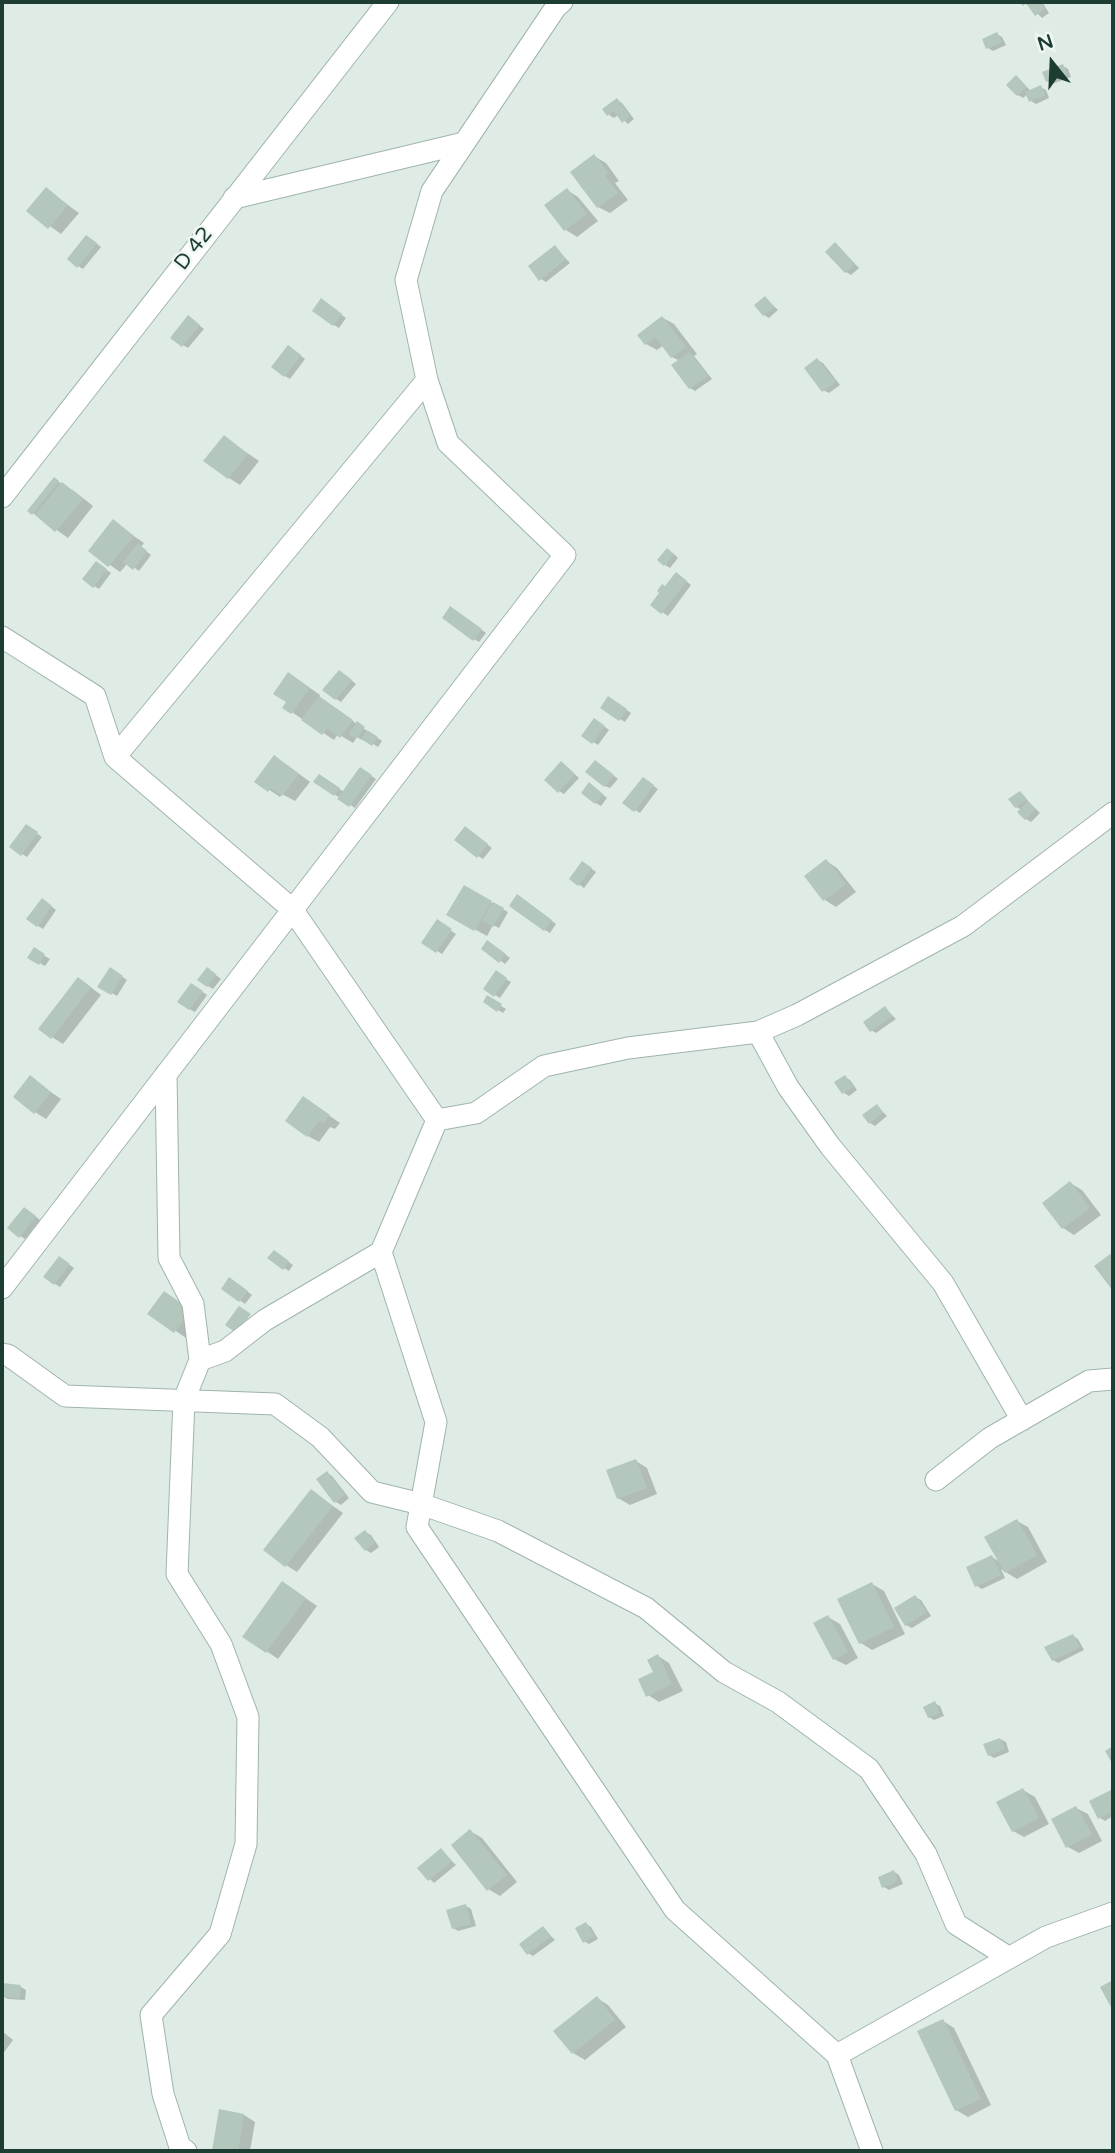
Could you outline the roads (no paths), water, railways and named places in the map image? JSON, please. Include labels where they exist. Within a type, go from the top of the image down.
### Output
[{"type":"street","name":"D 42","points":[[2,497],[388,2]]},
{"type":"street","points":[[2,1288],[565,555],[448,443],[427,380],[406,280],[432,191],[556,7],[562,2]]},
{"type":"street","points":[[234,198],[464,143]]},
{"type":"street","points":[[115,757],[427,380]]},
{"type":"street","points":[[2,637],[95,696],[115,757],[292,909],[437,1120]]},
{"type":"street","points":[[437,1120],[476,1113],[544,1066],[628,1048],[758,1032],[797,1015],[963,926],[1113,813]]},
{"type":"street","points":[[758,1032],[788,1087],[830,1146],[943,1283],[1022,1420]]},
{"type":"street","points":[[166,1073],[169,1258],[193,1304],[200,1360],[184,1400],[177,1574],[221,1644],[248,1717],[246,1844],[220,1934],[151,2015],[163,2094],[180,2147],[186,2151]]},
{"type":"street","points":[[200,1360],[225,1351],[265,1320],[381,1252],[437,1120]]},
{"type":"street","points":[[381,1252],[436,1422],[417,1527],[675,1910],[837,2055],[872,2151]]},
{"type":"street","points":[[2,1353],[65,1396],[275,1404],[320,1437],[372,1492],[421,1504],[498,1531],[646,1608],[724,1672],[778,1702],[869,1769],[926,1854],[956,1924],[1008,1957]]},
{"type":"street","points":[[936,1479],[990,1437],[1090,1381],[1113,1380]]},
{"type":"street","points":[[837,2055],[1045,1937],[1113,1913]]}]
